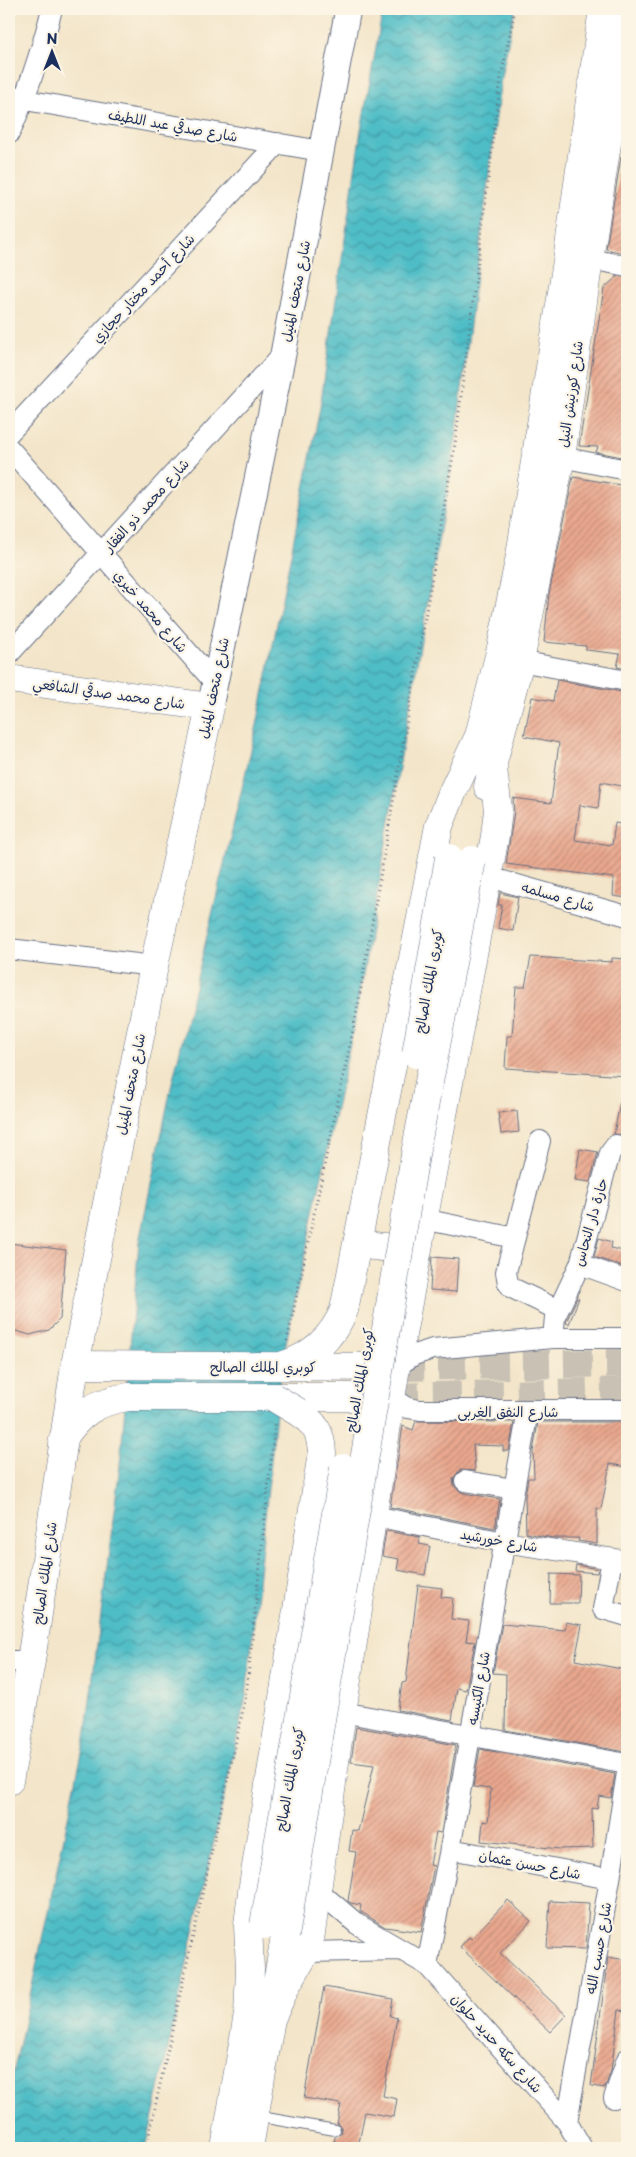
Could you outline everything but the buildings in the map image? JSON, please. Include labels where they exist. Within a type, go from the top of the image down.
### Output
[{"type":"main road","name":"شارع كورنيش النيل","points":[[475,747],[502,648],[520,556],[567,261],[603,9]]},
{"type":"main road","name":"شارع كورنيش النيل","points":[[492,769],[520,661],[561,457],[589,259],[626,30]]},
{"type":"main road","name":"شارع محمد صدقي الشافعي","points":[[9,679],[212,695]]},
{"type":"main road","name":"شارع متحف المنيل","points":[[74,1366],[154,966],[212,695]]},
{"type":"main road","points":[[318,1355],[344,1310],[439,826],[452,791],[475,747]]},
{"type":"main road","name":"كوبرى الملك الصالح","points":[[259,2017],[448,858],[475,747]]},
{"type":"main road","points":[[225,2148],[259,2017],[287,1984],[306,1952],[311,1933],[342,1712],[396,1367],[489,877],[498,810],[492,769]]},
{"type":"main road","name":"كوبرى الملك الصالح","points":[[259,2017],[416,1149],[472,860],[492,769]]},
{"type":"main road","points":[[357,1244],[417,1251]]},
{"type":"main road","name":"كوبري الملك الصالح","points":[[74,1366],[281,1366],[318,1355],[396,1367]]},
{"type":"main road","name":"شارع الملك الصالح","points":[[10,1772],[20,1661],[63,1439],[74,1366]]},
{"type":"main road","points":[[102,1366],[92,1371],[87,1382],[90,1393],[98,1400],[283,1402],[391,1398]]},
{"type":"main road","points":[[63,1439],[83,1413],[116,1399]]},
{"type":"main road","points":[[249,2148],[254,2115],[259,2017],[250,1970],[248,1924],[322,1452],[321,1438],[316,1426],[283,1402]]},
{"type":"main road","points":[[314,1504],[324,1498],[346,1496],[360,1502],[372,1514]]},
{"type":"street","points":[[9,134],[25,100],[42,50],[52,9]]},
{"type":"street","name":"شارع متحف المنيل","points":[[212,695],[283,354],[348,9]]},
{"type":"street","name":"شارع صدقي عبد اللطيف","points":[[25,100],[321,151]]},
{"type":"street","name":"شارع أحمد مختار حجازي","points":[[9,432],[278,143]]},
{"type":"street","points":[[589,259],[627,266]]},
{"type":"street","name":"شارع محمد ذو الفقار","points":[[9,654],[283,354]]},
{"type":"street","name":"شارع محمد خيري","points":[[9,448],[101,554],[212,695]]},
{"type":"street","points":[[561,457],[627,470]]},
{"type":"street","points":[[520,661],[627,681]]},
{"type":"street","name":"شارع مسلمه","points":[[489,877],[627,916]]},
{"type":"street","points":[[9,949],[154,966]]},
{"type":"street","points":[[540,1142],[506,1272],[508,1283],[512,1288],[558,1310]]},
{"type":"street","name":"حارة دار النحاس","points":[[553,1338],[553,1323],[580,1264],[610,1153],[616,1146],[627,1147]]},
{"type":"street","points":[[423,1218],[515,1238]]},
{"type":"street","points":[[580,1264],[627,1281]]},
{"type":"street","points":[[396,1367],[414,1355],[433,1349],[553,1338],[627,1338]]},
{"type":"street","name":"شارع النفق الغربى","points":[[391,1398],[408,1408],[420,1410],[627,1410]]},
{"type":"street","name":"شارع الكنيسه","points":[[427,1965],[450,1849],[528,1411]]},
{"type":"street","points":[[465,1481],[514,1489]]},
{"type":"street","name":"شارع خورشيد","points":[[372,1514],[504,1542],[620,1560]]},
{"type":"street","points":[[620,1560],[602,1609],[627,1616]]},
{"type":"street","points":[[342,1712],[627,1764]]},
{"type":"street","name":"شارع حسب الله","points":[[566,2122],[610,1879],[627,1773]]},
{"type":"street","name":"شارع حسن عثمان","points":[[450,1849],[610,1879]]},
{"type":"street","name":"شارع سكه حديد حلوان","points":[[317,1890],[357,1924],[427,1965],[566,2122],[582,2148]]},
{"type":"street","points":[[306,1952],[400,1950]]},
{"type":"street","points":[[614,2098],[627,2059]]},
{"type":"lane","points":[[254,2115],[335,2130]]},
{"type":"path","points":[[281,1366],[356,1016],[456,444],[501,77],[515,9]]},
{"type":"path","points":[[146,2148],[246,1696],[283,1402]]},
{"type":"water","points":[[383,9],[515,9],[501,77],[455,444],[356,1016],[281,1366],[246,1696],[146,2148],[9,2148],[9,2093],[85,1739],[120,1465],[139,1242],[171,1088],[257,725],[320,408],[361,130]]},
{"type":"tunnel","points":[[396,1367],[627,1363]]},
{"type":"tunnel","points":[[391,1397],[627,1391]]}]
